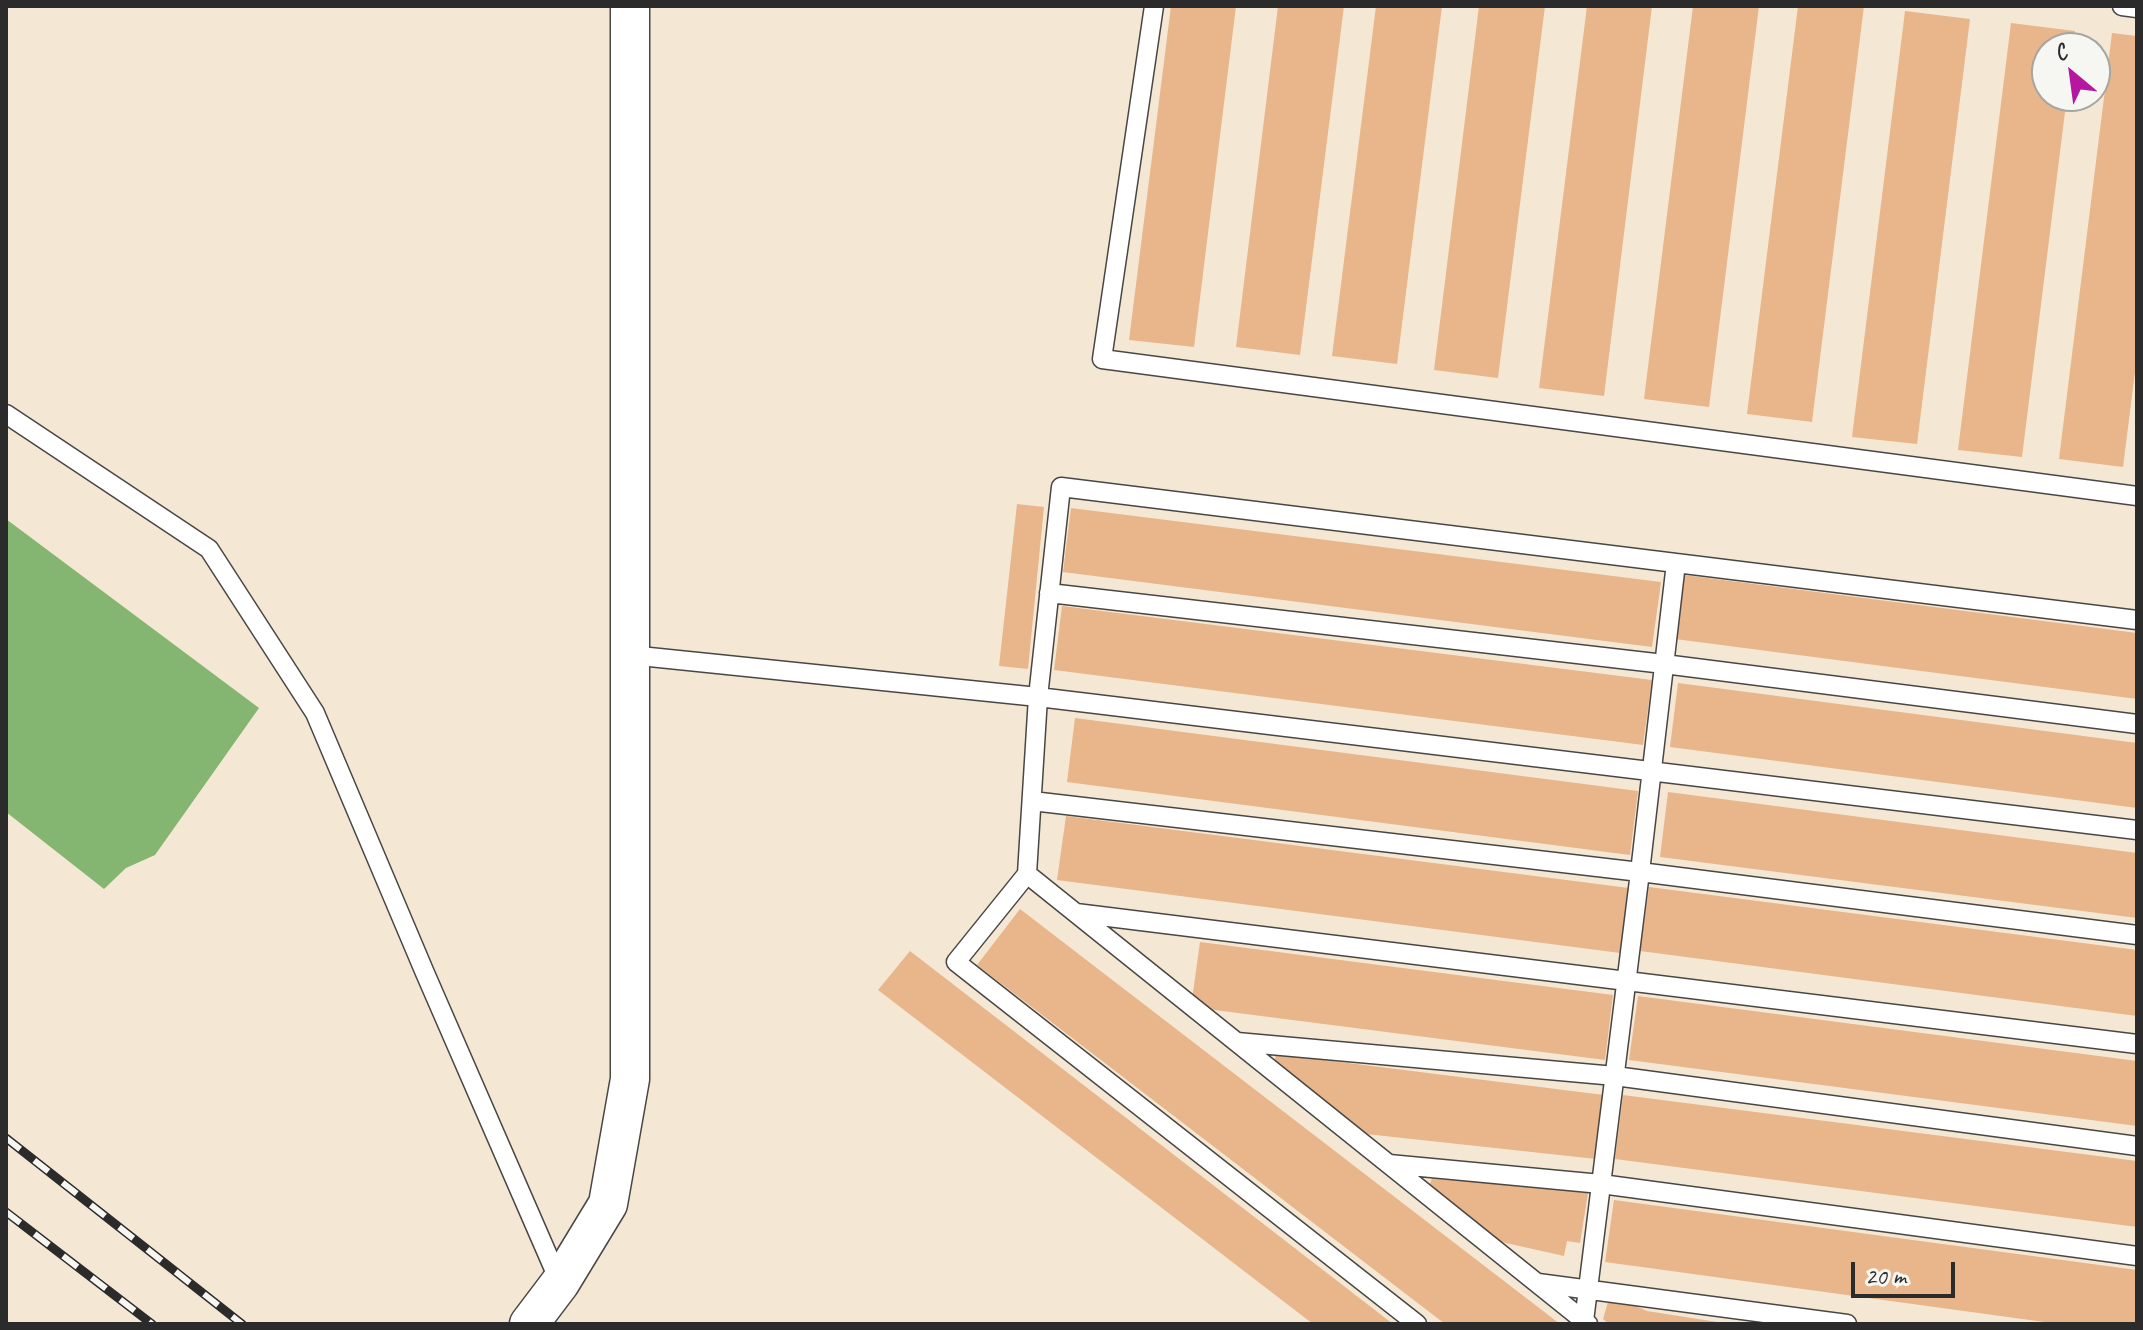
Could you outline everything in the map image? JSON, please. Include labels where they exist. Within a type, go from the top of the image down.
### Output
[{"type":"street","points":[[529,1324],[560,1283],[608,1204],[630,1079],[630,6]]},
{"type":"lane","points":[[1154,6],[1102,359],[2137,496]]},
{"type":"lane","points":[[2122,6],[2137,8]]},
{"type":"lane","points":[[6,414],[209,549],[315,713],[560,1283]]},
{"type":"lane","points":[[1417,1324],[956,962],[1027,874],[1038,697],[1061,487],[2137,620]]},
{"type":"lane","points":[[1585,1323],[1676,563]]},
{"type":"lane","points":[[1049,593],[1664,664],[2137,724]]},
{"type":"lane","points":[[630,655],[1038,697],[2137,830]]},
{"type":"lane","points":[[1032,801],[1640,872],[2137,935]]},
{"type":"lane","points":[[1027,874],[1585,1323]]},
{"type":"lane","points":[[1076,913],[2137,1044]]},
{"type":"lane","points":[[1237,1042],[1615,1076],[2137,1146]]},
{"type":"lane","points":[[1389,1164],[1601,1184],[2137,1256]]},
{"type":"lane","points":[[1538,1283],[1847,1324]]},
{"type":"green space","points":[[6,519],[259,708],[155,855],[126,868],[104,889],[6,812]]},
{"type":"building","points":[[1171,6],[1236,6],[1194,347],[1129,340]]},
{"type":"building","points":[[1278,6],[1344,6],[1300,355],[1236,347]]},
{"type":"building","points":[[1376,6],[1442,6],[1397,364],[1332,356]]},
{"type":"building","points":[[1479,6],[1545,6],[1498,378],[1434,370]]},
{"type":"building","points":[[1587,6],[1652,6],[1604,396],[1539,388]]},
{"type":"building","points":[[1693,6],[1759,6],[1709,407],[1644,399]]},
{"type":"building","points":[[1798,6],[1864,6],[1812,422],[1747,414]]},
{"type":"building","points":[[1905,11],[1970,19],[1917,444],[1852,437]]},
{"type":"building","points":[[2011,23],[2075,31],[2031,32],[2031,112],[2065,112],[2022,457],[1958,450]]},
{"type":"building","points":[[2112,33],[2137,36],[2137,356],[2123,467],[2059,459],[2102,112],[2111,112]]},
{"type":"building","points":[[1017,504],[1044,507],[1028,669],[999,666]]},
{"type":"building","points":[[1071,508],[1661,582],[1652,647],[1063,572]]},
{"type":"building","points":[[1684,575],[2137,633],[2137,699],[1675,639]]},
{"type":"building","points":[[1062,606],[1652,680],[1643,745],[1054,670]]},
{"type":"building","points":[[1678,683],[2137,743],[2137,808],[1670,747]]},
{"type":"building","points":[[1075,718],[1638,791],[1630,855],[1067,782]]},
{"type":"building","points":[[1668,792],[2137,853],[2137,918],[1660,857]]},
{"type":"building","points":[[1066,816],[1629,888],[1620,953],[1057,880]]},
{"type":"building","points":[[1649,887],[2137,950],[2137,1016],[1640,951]]},
{"type":"building","points":[[1020,909],[1560,1324],[1445,1324],[977,965]]},
{"type":"building","points":[[1200,942],[1613,995],[1605,1060],[1191,1007]]},
{"type":"building","points":[[910,951],[1393,1324],[1313,1324],[878,990]]},
{"type":"building","points":[[1638,996],[2137,1061],[2137,1126],[1629,1060]]},
{"type":"building","points":[[1276,1054],[1604,1095],[1596,1159],[1366,1134],[1272,1074]]},
{"type":"building","points":[[1623,1095],[2137,1161],[2137,1227],[1615,1159]]},
{"type":"building","points":[[1434,1173],[1588,1193],[1580,1243],[1567,1241],[1564,1256],[1497,1241],[1428,1189]]},
{"type":"building","points":[[1614,1200],[2137,1270],[2137,1324],[2059,1324],[1605,1262]]},
{"type":"building","points":[[1610,1295],[1647,1311],[1730,1324],[1609,1324],[1603,1319]]},
{"type":"railway","points":[[6,1138],[242,1324]]},
{"type":"railway","points":[[6,1212],[152,1324]]}]
